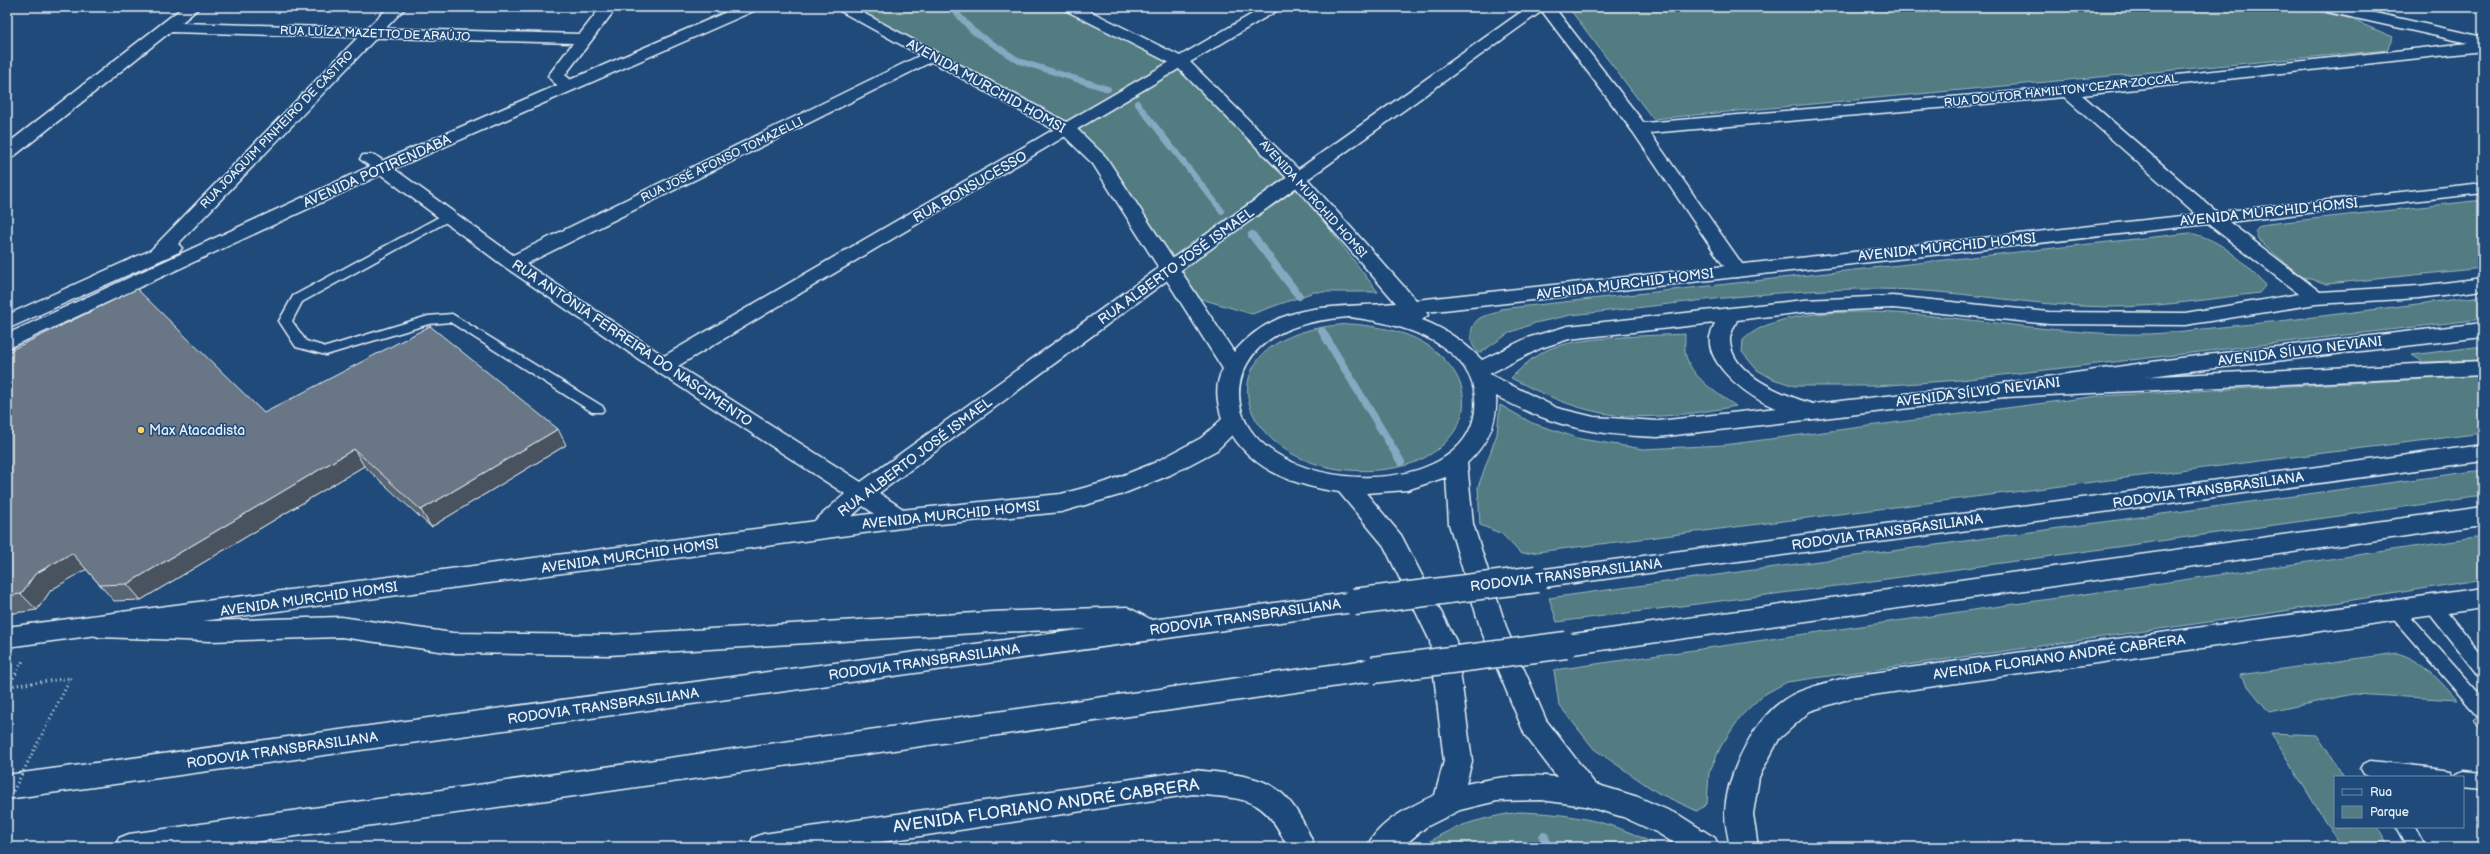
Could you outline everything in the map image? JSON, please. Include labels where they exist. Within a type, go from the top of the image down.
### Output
[{"type":"main road","points":[[7,153],[192,7]]},
{"type":"main road","name":"RUA JOAQUIM PINHEIRO DE CASTRO","points":[[128,285],[369,34],[398,7]]},
{"type":"main road","points":[[563,81],[584,39],[609,7]]},
{"type":"main road","name":"AVENIDA POTIRENDABA","points":[[7,323],[158,254],[375,163],[563,81],[719,7]]},
{"type":"main road","name":"AVENIDA POTIRENDABA","points":[[563,81],[751,7]]},
{"type":"main road","name":"AVENIDA MURCHID HOMSI","points":[[841,7],[1068,130],[1100,161],[1233,367]]},
{"type":"main road","name":"AVENIDA MURCHID HOMSI","points":[[1070,7],[1182,62],[1298,179],[1411,308],[1447,340]]},
{"type":"main road","name":"RUA BONSUCESSO","points":[[663,366],[1068,130],[1275,7]]},
{"type":"main road","name":"RUA ALBERTO JOSÉ ISMAEL","points":[[819,530],[860,495],[1170,269],[1538,7]]},
{"type":"main road","points":[[1546,7],[1639,129],[1737,270]]},
{"type":"main road","points":[[2328,7],[2483,41]]},
{"type":"main road","name":"RUA LUÍZA MAZETTO DE ARAÚJO","points":[[166,28],[584,39]]},
{"type":"main road","name":"RUA DOUTOR HAMILTON CEZAR ZOCCAL","points":[[1639,129],[2068,92],[2483,46]]},
{"type":"main road","name":"RUA JOSÉ AFONSO TOMAZELLI","points":[[512,263],[931,56]]},
{"type":"main road","points":[[2068,92],[2212,218],[2316,298]]},
{"type":"main road","name":"AVENIDA POTIRENDABA","points":[[7,342],[128,285],[375,163]]},
{"type":"main road","name":"RUA ANTÔNIA FERREIRA DO NASCIMENTO","points":[[375,163],[512,263],[663,366],[860,495],[901,519]]},
{"type":"main road","name":"AVENIDA MURCHID HOMSI","points":[[1368,312],[2483,188]]},
{"type":"main road","points":[[1479,375],[1534,343],[1568,333],[1729,313],[1804,306],[1892,302],[2049,318],[2185,319],[2316,298],[2419,292],[2483,284]]},
{"type":"main road","points":[[1349,311],[1368,312],[1405,320],[1427,328],[1447,340],[1464,354],[1479,375],[1486,394],[1484,422],[1478,436],[1456,460],[1439,471],[1419,479],[1396,484],[1347,486],[1304,477],[1285,469],[1253,447],[1234,421],[1228,403],[1228,384],[1233,367],[1251,344],[1278,326],[1312,315],[1349,311]]},
{"type":"main road","points":[[1729,313],[1720,338],[1726,360],[1745,381],[1775,400],[1814,412]]},
{"type":"main road","name":"AVENIDA SÍLVIO NEVIANI","points":[[1479,375],[1542,410],[1573,421],[1609,427],[1658,429],[2005,390],[2180,365],[2483,330]]},
{"type":"main road","points":[[2005,390],[2483,368]]},
{"type":"main road","name":"AVENIDA MURCHID HOMSI","points":[[7,638],[99,627],[901,519],[1061,503],[1112,489],[1162,470],[1209,444],[1234,421]]},
{"type":"main road","name":"RODOVIA TRANSBRASILIANA","points":[[7,787],[1354,602],[2483,453]]},
{"type":"main road","points":[[1456,460],[1461,524],[1494,630],[1535,727],[1585,792]]},
{"type":"main road","points":[[1347,486],[1393,541],[1443,640],[1458,761],[1447,802]]},
{"type":"main road","points":[[130,847],[1373,670],[2483,516]]},
{"type":"main road","name":"AVENIDA FLORIANO ANDRÉ CABRERA","points":[[1744,847],[1739,814],[1745,776],[1769,732],[1801,703],[1851,687],[2394,609],[2483,598]]},
{"type":"main road","points":[[99,627],[210,632],[341,627],[453,643],[609,645],[992,622],[1127,617],[1151,630]]},
{"type":"main road","name":"AVENIDA FLORIANO ANDRÉ CABRERA","points":[[763,847],[1193,782],[1247,787],[1275,803],[1296,835],[1301,847]]},
{"type":"main road","points":[[1381,847],[1417,818],[1447,802],[1479,792],[1514,787],[1549,787],[1585,792],[1621,802],[1655,816],[1705,847]]},
{"type":"lane","points":[[448,216],[297,299],[285,321],[301,344],[326,351],[428,320],[452,318],[597,409]]},
{"type":"lane","points":[[2431,604],[2483,669]]},
{"type":"lane","points":[[2394,609],[2483,710]]},
{"type":"lane","points":[[2374,776],[2370,769],[2436,776]]},
{"type":"lane","points":[[2464,779],[2483,781]]},
{"type":"lane","points":[[2406,828],[2417,847]]},
{"type":"path","points":[[7,803],[71,678],[9,686]]},
{"type":"green space","points":[[852,7],[1062,7],[1172,62],[1068,123]]},
{"type":"green space","points":[[1568,7],[2298,7],[2348,18],[2393,37],[2387,50],[1653,119]]},
{"type":"green space","points":[[1182,68],[1289,178],[1170,262],[1107,159],[1077,130]]},
{"type":"green space","points":[[1298,188],[1378,292],[1314,292],[1252,314],[1191,296],[1176,274]]},
{"type":"green space","points":[[2483,200],[2483,268],[2327,284],[2300,276],[2258,239],[2255,232],[2259,227],[2267,224]]},
{"type":"green space","points":[[2190,233],[2202,236],[2222,246],[2241,260],[2266,285],[2259,293],[2130,307],[2051,304],[1902,289],[1797,292],[1722,298],[1571,315],[1535,323],[1509,333],[1480,353],[1473,346],[1471,336],[1473,326],[1476,321],[1482,317],[1498,312],[1500,309]]},
{"type":"green space","points":[[2483,296],[2483,319],[1960,380],[1876,386],[1795,386],[1773,379],[1757,370],[1742,352],[1743,340],[1757,330],[1774,322],[1794,317],[1836,312],[1927,315],[2054,330],[2118,334],[2150,334],[2287,320]]},
{"type":"green space","points":[[1352,324],[1389,329],[1412,337],[1434,349],[1457,376],[1463,394],[1463,411],[1457,427],[1446,442],[1431,454],[1414,463],[1394,468],[1341,469],[1299,457],[1268,436],[1251,408],[1249,380],[1264,353],[1298,334]]},
{"type":"green space","points":[[1685,334],[1686,356],[1690,366],[1701,380],[1736,406],[1669,416],[1618,415],[1578,407],[1544,394],[1511,378],[1532,359],[1547,350],[1560,345],[1594,339]]},
{"type":"green space","points":[[2483,346],[2483,360],[2423,362],[2412,355]]},
{"type":"green space","points":[[2483,376],[2483,433],[1521,554],[1502,534],[1480,525],[1478,487],[1497,434],[1500,405],[1532,423],[1581,439],[1643,449],[1724,445],[2098,396]]},
{"type":"green space","points":[[2483,470],[2483,496],[1829,587],[1557,622],[1549,598]]},
{"type":"green space","points":[[2483,537],[2483,579],[2265,614],[1787,682],[1763,695],[1741,716],[1721,746],[1709,773],[1707,804],[1697,811],[1658,793],[1594,749],[1559,705],[1554,670]]},
{"type":"green space","points":[[2397,653],[2415,660],[2423,666],[2437,678],[2457,700],[2353,694],[2269,712],[2239,675]]},
{"type":"green space","points":[[2271,733],[2317,735],[2343,776],[2334,776],[2334,828],[2378,828],[2389,847],[2341,847]]},
{"type":"green space","points":[[1518,812],[1555,814],[1591,820],[1625,831],[1659,847],[1422,847],[1433,839],[1456,828],[1480,820]]},
{"type":"building","name":"Max Atacadista","points":[[137,289],[264,413],[430,326],[558,429],[421,510],[354,449],[127,584],[100,585],[72,553],[35,574],[21,594],[7,596],[7,352]]},
{"type":"building","points":[[2479,715],[2483,715],[2483,721]]},
{"type":"waterway","points":[[951,7],[973,31],[1019,61],[1108,89]]},
{"type":"waterway","points":[[1137,103],[1222,211]]},
{"type":"waterway","points":[[1252,235],[1299,296]]},
{"type":"waterway","points":[[1322,331],[1401,462]]},
{"type":"waterway","points":[[1544,837],[1547,847]]},
{"type":"place","name":"Max Atacadista","points":[[141,430]]}]
